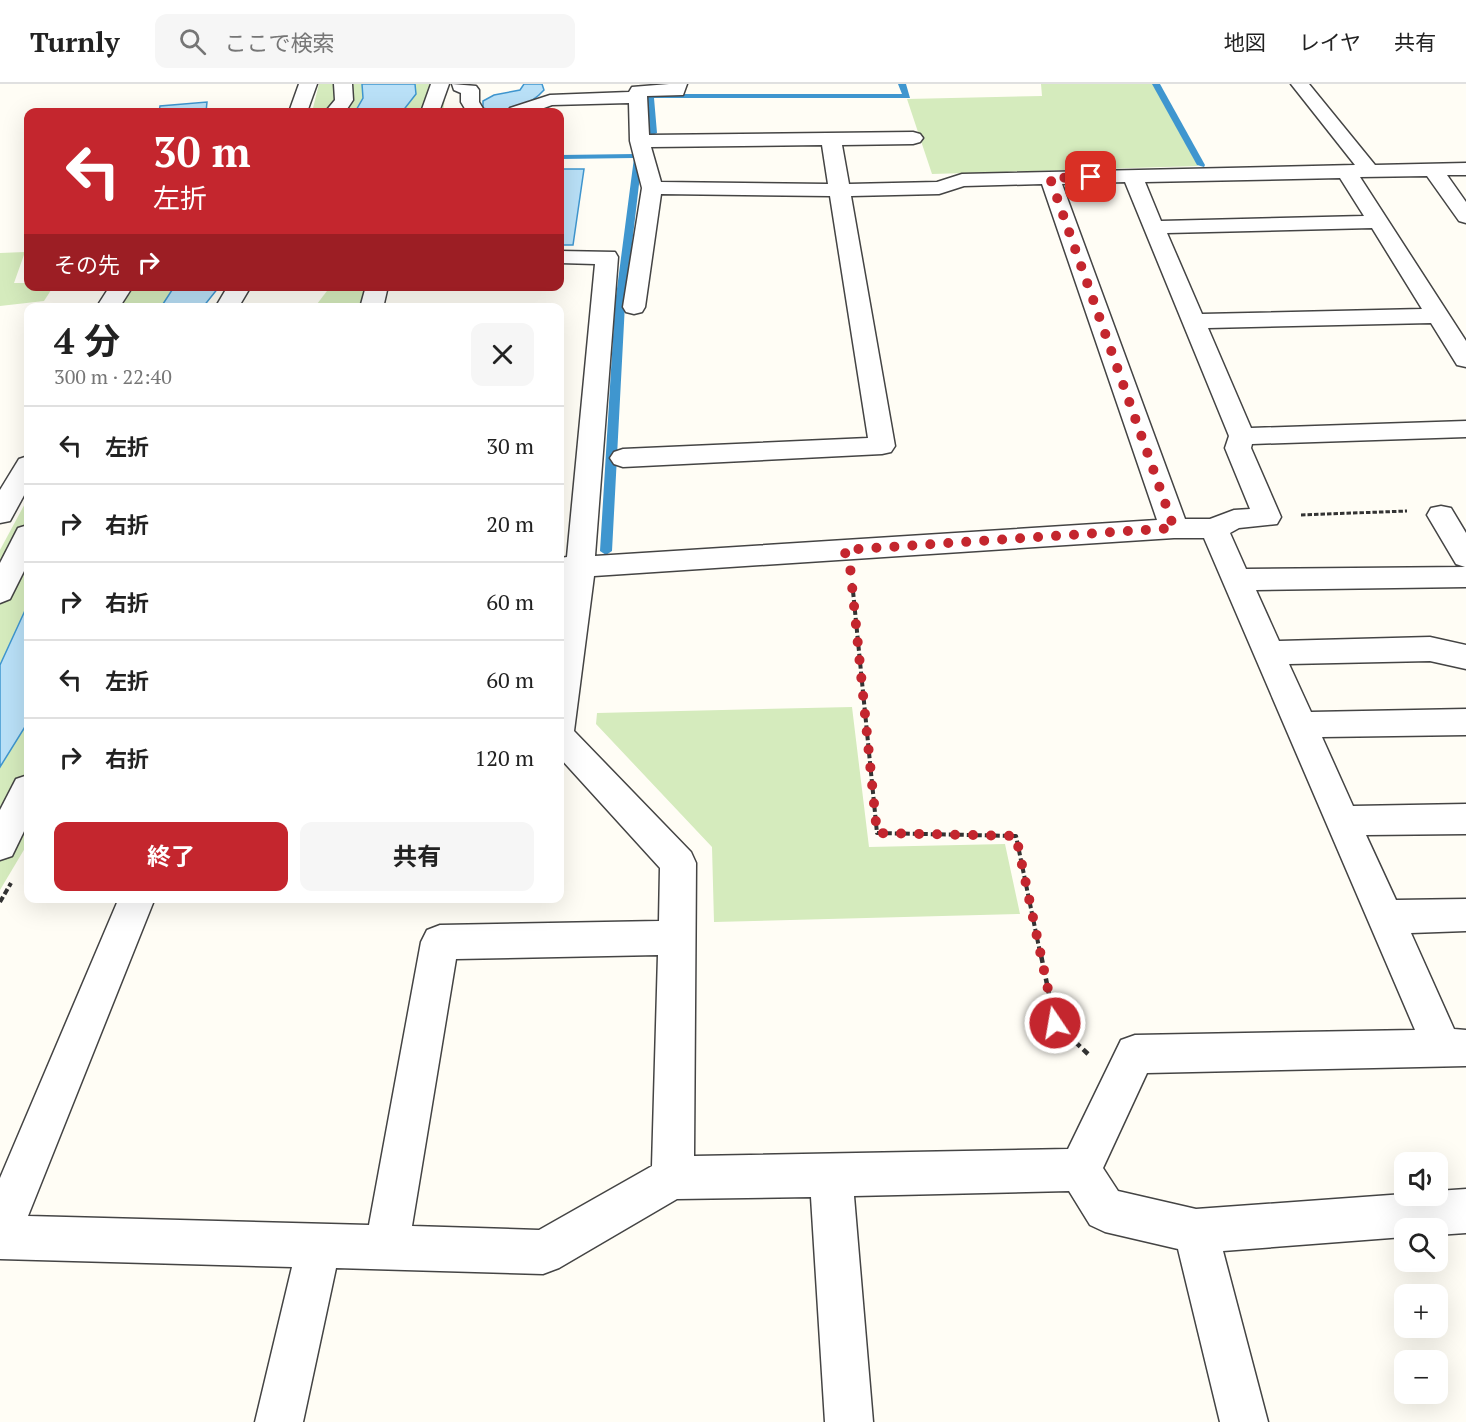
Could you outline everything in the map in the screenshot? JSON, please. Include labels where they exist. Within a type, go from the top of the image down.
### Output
[{"type":"street","points":[[299,108],[308,84]]},
{"type":"street","points":[[340,108],[346,93],[343,84]]},
{"type":"street","points":[[431,108],[440,84]]},
{"type":"street","points":[[634,307],[652,188],[640,141],[638,91],[678,91],[678,84]]},
{"type":"street","points":[[1300,84],[1369,170]]},
{"type":"street","points":[[459,86],[470,90],[470,102],[474,108]]},
{"type":"street","points":[[529,108],[550,100],[638,97]]},
{"type":"street","points":[[622,458],[882,446],[831,138]]},
{"type":"street","points":[[640,141],[913,138]]},
{"type":"street","points":[[1432,169],[1466,217]]},
{"type":"street","points":[[652,188],[840,190],[939,188],[962,180],[1466,169]]},
{"type":"street","points":[[1345,170],[1466,360]]},
{"type":"street","points":[[570,568],[1174,528],[1214,529],[1234,519],[1267,517],[1238,448],[1242,436],[1132,176]]},
{"type":"street","points":[[1050,178],[1174,528]]},
{"type":"street","points":[[1155,227],[1378,222]]},
{"type":"street","points":[[564,257],[608,257],[570,568],[564,663]]},
{"type":"street","points":[[1193,321],[1438,316]]},
{"type":"street","points":[[1242,436],[1466,429]]},
{"type":"street","points":[[0,514],[24,472]]},
{"type":"street","points":[[1442,515],[1466,557]]},
{"type":"street","points":[[1080,1170],[1136,1054],[1455,1049],[1385,917],[1214,529]]},
{"type":"street","points":[[0,592],[24,544]]},
{"type":"street","points":[[1236,580],[1466,577]]},
{"type":"street","points":[[1268,652],[1430,649],[1466,657]]},
{"type":"street","points":[[1300,725],[1466,722]]},
{"type":"street","points":[[564,741],[678,863],[674,1178]]},
{"type":"street","points":[[11,842],[24,801]]},
{"type":"street","points":[[1342,821],[1466,819]]},
{"type":"street","points":[[0,1230],[135,903]]},
{"type":"street","points":[[1385,917],[1466,915]]},
{"type":"street","points":[[387,1247],[440,942],[677,938]]},
{"type":"street","points":[[0,1237],[543,1252],[674,1178],[1080,1170]]},
{"type":"street","points":[[1080,1170],[1106,1210],[1196,1231],[1466,1211]]},
{"type":"street","points":[[832,1175],[834,1235],[849,1422]]},
{"type":"street","points":[[1196,1231],[1244,1422]]},
{"type":"street","points":[[279,1422],[319,1245]]},
{"type":"path","points":[[1267,517],[1414,511],[1442,515]]},
{"type":"path","points":[[844,550],[850,566],[877,833],[1016,836],[1055,1023],[1121,1084]]},
{"type":"green space","points":[[319,84],[362,84],[363,98],[357,108],[313,108]]},
{"type":"green space","points":[[415,84],[447,84],[444,108],[405,108],[416,94]]},
{"type":"green space","points":[[1041,84],[1153,84],[1198,166],[932,174],[907,99],[1042,96]]},
{"type":"green space","points":[[24,252],[14,283],[24,283],[24,291],[50,291],[44,301],[0,306],[0,253]]},
{"type":"green space","points":[[131,291],[171,291],[164,303],[123,303]]},
{"type":"green space","points":[[327,291],[368,291],[363,303],[318,303]]},
{"type":"green space","points":[[24,505],[24,613],[0,665],[0,550]]},
{"type":"green space","points":[[852,707],[869,847],[1005,844],[1020,914],[714,922],[712,847],[596,724],[597,713]]},
{"type":"green space","points":[[24,728],[24,850],[0,890],[0,767]]},
{"type":"water","points":[[362,84],[415,84],[416,94],[405,108],[357,108],[363,98]]},
{"type":"water","points":[[524,84],[542,84],[544,90],[531,101],[516,108],[483,108],[483,101],[494,95],[520,90]]},
{"type":"water","points":[[207,102],[206,108],[160,108],[160,106]]},
{"type":"water","points":[[564,169],[584,169],[573,245],[564,245]]},
{"type":"water","points":[[171,291],[216,291],[206,303],[164,303]]},
{"type":"water","points":[[24,613],[24,728],[0,767],[0,665]]},
{"type":"waterway","points":[[653,133],[650,96],[907,96],[902,84]]},
{"type":"waterway","points":[[1156,84],[1201,165]]},
{"type":"waterway","points":[[606,551],[620,304],[639,150]]},
{"type":"waterway","points":[[564,157],[638,156]]},
{"type":"route","points":[[1055,1023],[1016,836],[877,833],[850,566],[844,550],[1174,528],[1050,178],[1091,177]]}]
